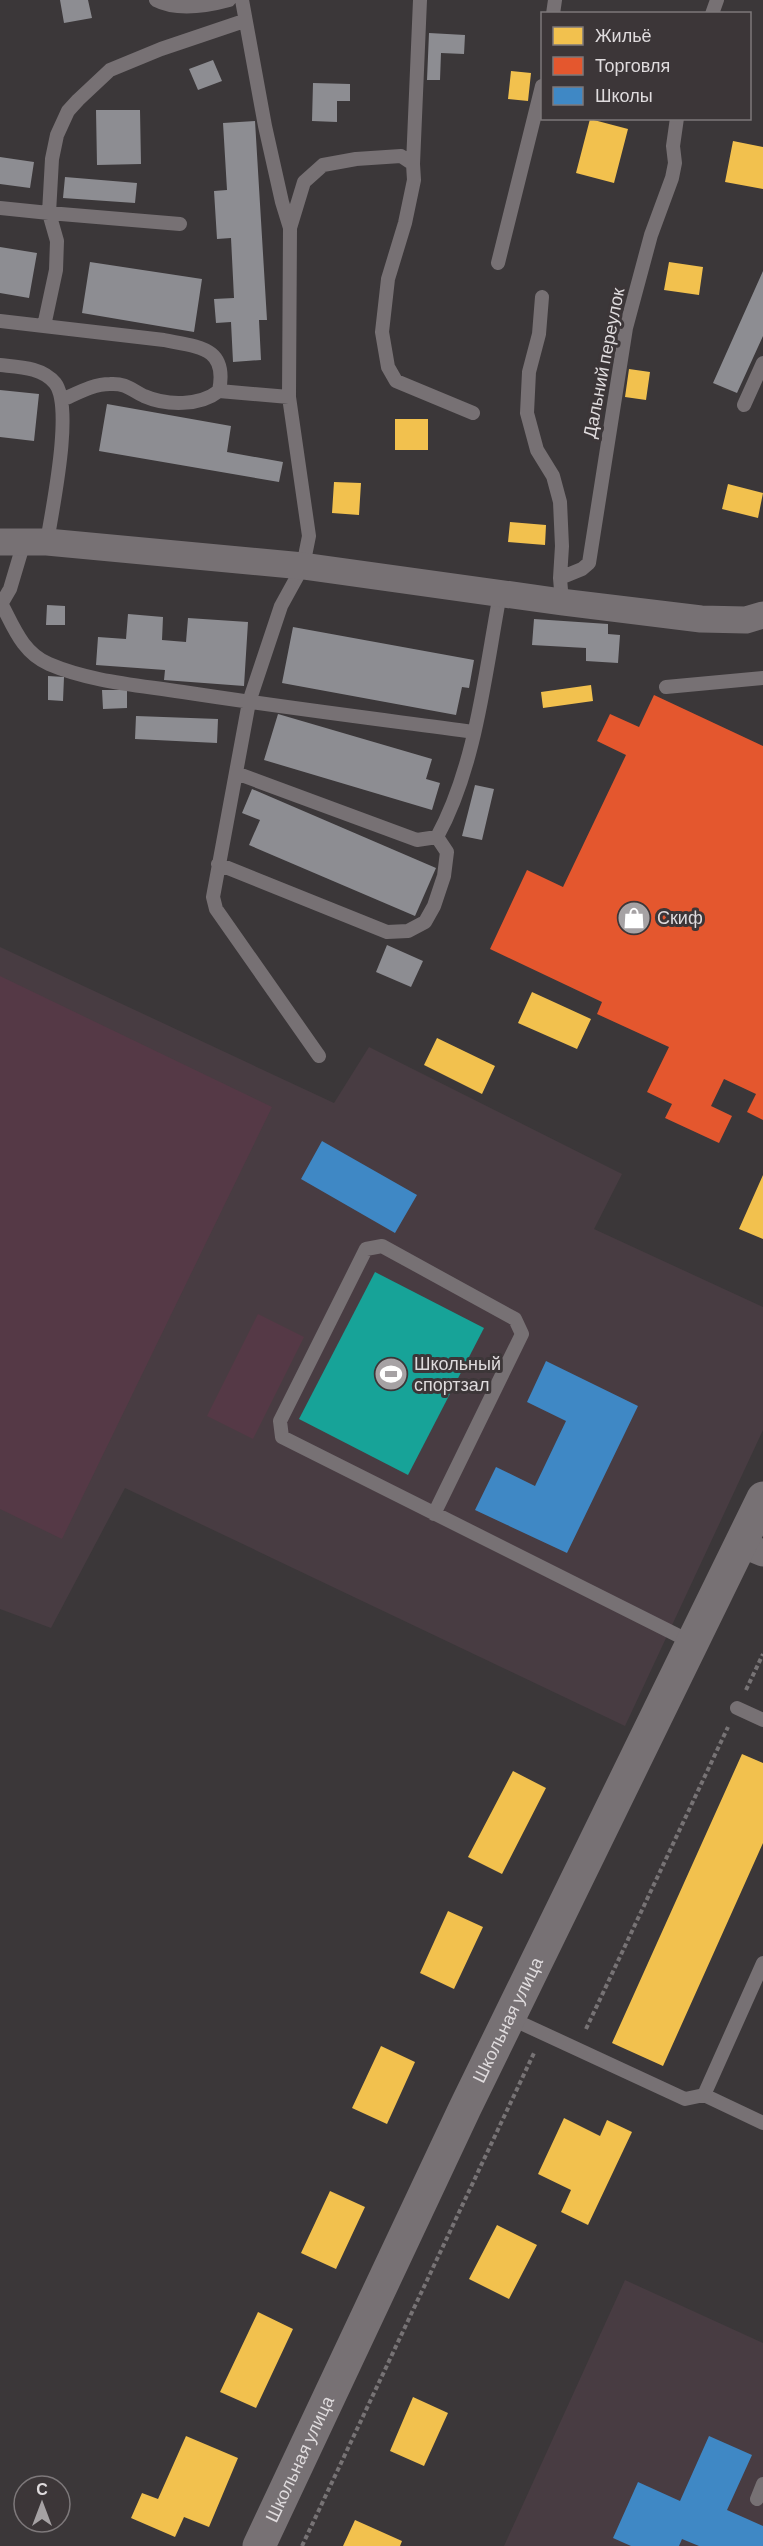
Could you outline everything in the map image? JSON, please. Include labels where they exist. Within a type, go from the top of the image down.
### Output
[{"type":"street","points":[[24,542],[303,566],[500,594],[561,590],[701,619],[746,620],[763,615]]},
{"type":"street","name":"Школьная улица","points":[[259,2546],[510,2018],[693,1643],[752,1548],[763,1498]]},
{"type":"lane","points":[[156,0],[165,5],[207,5],[229,0]]},
{"type":"lane","points":[[242,0],[244,21],[282,202],[290,228]]},
{"type":"lane","points":[[420,0],[414,180],[405,224],[388,279],[382,332],[388,367],[396,381],[473,413]]},
{"type":"lane","points":[[44,326],[56,270],[57,241],[49,213],[52,159],[57,135],[68,111],[110,70],[161,49],[244,21]]},
{"type":"lane","points":[[498,263],[541,94]]},
{"type":"lane","name":"Дальний переулок","points":[[561,590],[588,563],[626,328],[651,235],[672,178],[677,120]]},
{"type":"lane","points":[[320,1056],[216,909],[213,897],[249,702],[281,606],[303,566],[309,536],[289,397],[290,228],[304,182],[323,165],[356,159],[401,156],[414,164]]},
{"type":"lane","points":[[0,208],[180,224]]},
{"type":"lane","points":[[542,297],[539,334],[529,372],[527,414],[537,450],[553,476],[560,502],[561,590]]},
{"type":"lane","points":[[0,321],[190,345],[214,355],[221,364],[222,377],[219,391],[209,399],[192,403],[145,396],[128,385],[111,384],[84,390],[62,400]]},
{"type":"lane","points":[[744,405],[763,363]]},
{"type":"lane","points":[[0,365],[36,369],[55,383],[62,400],[63,428],[10,589],[1,605],[22,644],[48,664],[90,676],[249,702],[474,732]]},
{"type":"lane","points":[[219,391],[289,397]]},
{"type":"lane","points":[[437,837],[449,814],[474,732],[500,594]]},
{"type":"lane","points":[[666,687],[763,678]]},
{"type":"lane","points":[[236,773],[417,840],[437,837]]},
{"type":"lane","points":[[218,864],[387,932],[408,931],[424,922],[444,876],[447,852],[437,837]]},
{"type":"lane","points":[[434,1514],[522,1334],[515,1319],[382,1246],[366,1249],[280,1421],[282,1437],[434,1514],[693,1643]]},
{"type":"lane","points":[[737,1708],[763,1720]]},
{"type":"lane","points":[[704,2095],[763,1963]]},
{"type":"lane","points":[[510,2018],[685,2099],[704,2095],[763,2123]]},
{"type":"lane","points":[[757,2499],[763,2484]]},
{"type":"path","points":[[576,2049],[763,1654]]},
{"type":"path","points":[[302,2546],[544,2033]]},
{"type":"shaded area","points":[[0,947],[334,1103],[369,1047],[622,1174],[594,1229],[763,1307],[763,1430],[625,1726],[125,1488],[51,1628],[0,1609]]},
{"type":"shaded area","points":[[0,976],[272,1107],[62,1539],[0,1509]]},
{"type":"shaded area","points":[[258,1314],[304,1337],[253,1439],[207,1416]]},
{"type":"shaded area","points":[[625,2280],[763,2343],[763,2546],[504,2546]]},
{"type":"building: Жильё","points":[[511,71],[531,73],[528,101],[508,99]]},
{"type":"building: Жильё","points":[[590,120],[628,129],[614,183],[576,173]]},
{"type":"building: Жильё","points":[[733,141],[763,147],[763,189],[725,182]]},
{"type":"building: Жильё","points":[[669,262],[703,267],[699,295],[664,290]]},
{"type":"building: Жильё","points":[[629,369],[650,372],[646,400],[625,397]]},
{"type":"building: Жильё","points":[[395,419],[428,419],[428,450],[395,450]]},
{"type":"building: Жильё","points":[[334,482],[361,483],[359,515],[332,513]]},
{"type":"building: Жильё","points":[[728,484],[763,493],[758,518],[722,509]]},
{"type":"building: Жильё","points":[[510,522],[546,525],[545,545],[508,542]]},
{"type":"building: Жильё","points":[[591,685],[593,701],[543,708],[541,692]]},
{"type":"building: Жильё","points":[[532,992],[591,1019],[577,1049],[518,1023]]},
{"type":"building: Жильё","points":[[437,1038],[495,1066],[482,1094],[424,1065]]},
{"type":"building: Жильё","points":[[763,1175],[763,1239],[739,1229]]},
{"type":"building: Жильё","points":[[742,1754],[763,1763],[763,1843],[663,2066],[612,2043]]},
{"type":"building: Жильё","points":[[513,1771],[546,1788],[502,1874],[468,1857]]},
{"type":"building: Жильё","points":[[448,1911],[483,1927],[454,1989],[420,1973]]},
{"type":"building: Жильё","points":[[381,2046],[415,2062],[387,2124],[352,2108]]},
{"type":"building: Жильё","points":[[564,2118],[600,2136],[607,2120],[632,2132],[588,2225],[561,2212],[571,2190],[538,2174]]},
{"type":"building: Жильё","points":[[330,2191],[365,2207],[336,2269],[301,2253]]},
{"type":"building: Жильё","points":[[497,2225],[537,2245],[509,2299],[469,2279]]},
{"type":"building: Жильё","points":[[258,2312],[293,2329],[256,2408],[220,2392]]},
{"type":"building: Жильё","points":[[413,2397],[448,2413],[424,2466],[390,2451]]},
{"type":"building: Жильё","points":[[186,2436],[238,2458],[209,2527],[184,2517],[175,2537],[131,2518],[142,2493],[158,2499]]},
{"type":"building: Жильё","points":[[355,2520],[402,2541],[400,2546],[343,2546]]},
{"type":"building: Торговля","name":"Скиф","points":[[654,695],[763,746],[763,1120],[747,1112],[756,1094],[724,1079],[711,1106],[732,1116],[719,1143],[665,1118],[672,1104],[647,1092],[669,1047],[597,1014],[602,1002],[490,949],[527,870],[563,887],[626,755],[597,741],[610,714],[639,727]]},
{"type":"building: Школы","points":[[322,1141],[417,1195],[395,1233],[301,1179]]},
{"type":"building: Школы","points":[[546,1361],[638,1406],[567,1553],[475,1510],[496,1467],[535,1486],[566,1421],[527,1402]]},
{"type":"building: Школы","points":[[709,2436],[752,2455],[727,2510],[763,2526],[763,2546],[699,2546],[682,2539],[679,2546],[631,2546],[613,2538],[638,2482],[680,2501]]},
{"type":"building: Учреждения","name":"Школьный спортзал","points":[[375,1272],[484,1328],[408,1475],[299,1419]]},
{"type":"building: Промзона","points":[[60,0],[88,0],[92,18],[64,23]]},
{"type":"building: Промзона","points":[[429,33],[465,35],[464,54],[441,53],[440,80],[427,80]]},
{"type":"building: Промзона","points":[[213,60],[222,81],[198,90],[189,69]]},
{"type":"building: Промзона","points":[[313,83],[350,84],[350,101],[337,101],[337,122],[312,121]]},
{"type":"building: Промзона","points":[[96,110],[140,110],[141,164],[97,165]]},
{"type":"building: Промзона","points":[[255,121],[267,320],[259,320],[261,360],[233,362],[231,322],[216,323],[214,299],[234,298],[231,238],[217,239],[214,191],[227,190],[223,123]]},
{"type":"building: Промзона","points":[[0,157],[34,162],[30,188],[0,184]]},
{"type":"building: Промзона","points":[[65,177],[137,183],[135,203],[63,198]]},
{"type":"building: Промзона","points":[[0,247],[37,253],[29,298],[0,293]]},
{"type":"building: Промзона","points":[[90,262],[202,279],[194,332],[82,313]]},
{"type":"building: Промзона","points":[[763,271],[763,336],[737,393],[713,383]]},
{"type":"building: Промзона","points":[[0,390],[39,394],[34,441],[0,437]]},
{"type":"building: Промзона","points":[[107,404],[231,426],[227,452],[283,462],[279,482],[99,451]]},
{"type":"building: Промзона","points":[[47,605],[65,606],[65,625],[46,625]]},
{"type":"building: Промзона","points":[[128,614],[163,617],[162,640],[186,642],[188,618],[248,622],[244,686],[164,680],[165,670],[96,665],[98,637],[126,639]]},
{"type":"building: Промзона","points":[[534,619],[608,624],[608,634],[620,635],[618,663],[586,661],[586,648],[532,645]]},
{"type":"building: Промзона","points":[[293,627],[474,660],[469,688],[462,687],[456,715],[282,683]]},
{"type":"building: Промзона","points":[[48,676],[64,677],[63,701],[48,700]]},
{"type":"building: Промзона","points":[[102,690],[127,690],[127,708],[103,709]]},
{"type":"building: Промзона","points":[[278,714],[432,759],[426,779],[440,783],[432,810],[264,760]]},
{"type":"building: Промзона","points":[[136,716],[218,719],[217,743],[135,739]]},
{"type":"building: Промзона","points":[[475,785],[494,789],[482,840],[462,836]]},
{"type":"building: Промзона","points":[[252,789],[436,868],[415,916],[249,845],[260,820],[242,813]]},
{"type":"building: Промзона","points":[[387,945],[423,961],[411,987],[376,972]]},
{"type":"place","name":"Скиф","points":[[634,918]]},
{"type":"place","name":"Школьный спортзал","points":[[391,1374]]}]
